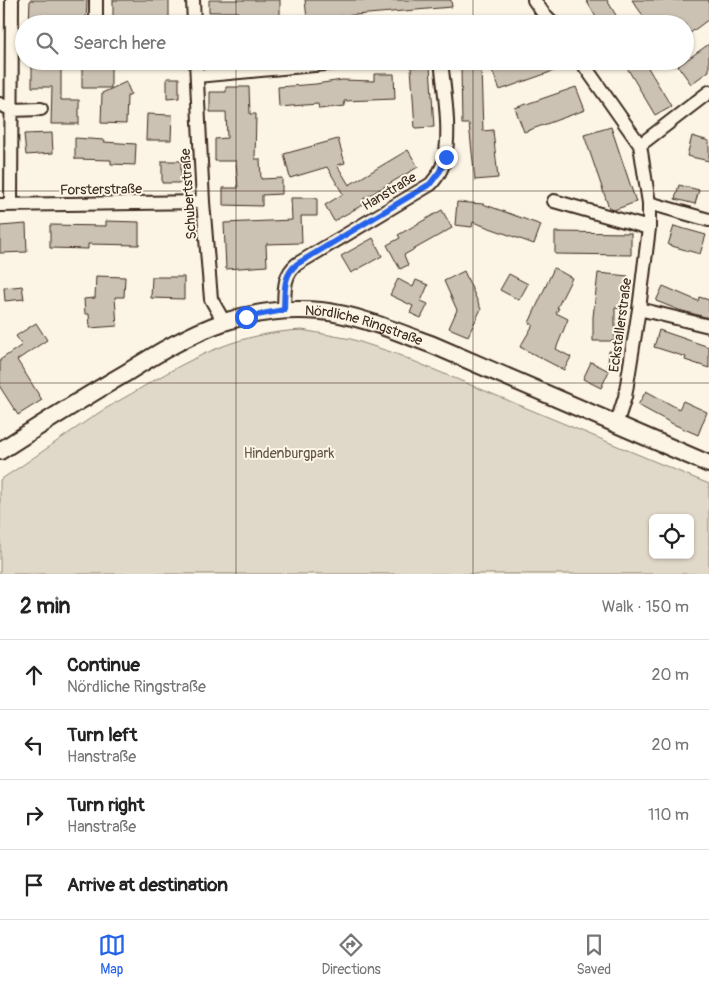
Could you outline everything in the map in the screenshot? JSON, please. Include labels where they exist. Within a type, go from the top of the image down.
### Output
[{"type":"main road","name":"Nördliche Ringstraße","points":[[0,451],[151,357],[224,322],[271,311],[284,310],[322,312],[389,328],[709,464]]},
{"type":"street","points":[[5,205],[6,107],[12,43],[12,0]]},
{"type":"street","points":[[96,0],[96,15]]},
{"type":"street","points":[[193,0],[194,15]]},
{"type":"street","points":[[534,0],[545,15]]},
{"type":"street","points":[[542,0],[550,15]]},
{"type":"street","points":[[0,51],[12,43]]},
{"type":"street","name":"Schubertstraße","points":[[196,70],[203,202],[211,299],[224,322]]},
{"type":"street","points":[[196,76],[260,70]]},
{"type":"street","name":"Hanstraße","points":[[284,310],[286,278],[290,269],[430,184],[440,171],[446,157],[447,129],[442,70]]},
{"type":"street","points":[[587,70],[640,144],[709,92]]},
{"type":"street","points":[[6,107],[41,109]]},
{"type":"street","name":"Eckstallerstraße","points":[[616,425],[625,397],[649,228],[649,203],[640,144]]},
{"type":"street","points":[[554,201],[649,228]]},
{"type":"street","name":"Forsterstraße","points":[[5,205],[203,202]]},
{"type":"street","points":[[649,203],[709,220]]},
{"type":"street","points":[[639,309],[709,326]]},
{"type":"green space","name":"Hindenburgpark","points":[[302,330],[351,339],[394,353],[709,484],[709,574],[0,574],[0,480],[102,411],[165,374],[221,347],[259,336]]},
{"type":"building","points":[[30,0],[87,0],[86,15],[29,15]]},
{"type":"building","points":[[113,0],[169,0],[169,15],[113,15]]},
{"type":"building","points":[[209,0],[280,0],[280,15],[238,15],[238,12],[209,12]]},
{"type":"building","points":[[305,0],[451,0],[452,7],[355,15],[307,15]]},
{"type":"building","points":[[586,0],[607,0],[616,15],[595,15]]},
{"type":"building","points":[[632,0],[709,0],[709,19],[694,30],[694,15],[643,15]]},
{"type":"building","points":[[709,44],[709,71],[691,84],[681,70],[694,70],[694,55]]},
{"type":"building","points":[[32,70],[61,70],[61,100],[79,100],[79,124],[51,124],[52,87],[32,87]]},
{"type":"building","points":[[82,70],[111,70],[111,88],[82,88]]},
{"type":"building","points":[[411,70],[430,70],[434,127],[415,128]]},
{"type":"building","points":[[461,70],[481,70],[483,131],[493,130],[498,178],[475,180],[469,124],[462,124]]},
{"type":"building","points":[[492,70],[556,70],[500,90]]},
{"type":"building","points":[[628,70],[649,70],[671,106],[655,115]]},
{"type":"building","points":[[374,74],[394,74],[395,99],[344,101],[345,106],[319,109],[318,104],[279,107],[278,87],[342,80],[374,81]]},
{"type":"building","points":[[167,78],[179,78],[179,98],[167,99]]},
{"type":"building","points":[[126,82],[131,94],[127,96],[126,124],[101,123],[102,93]]},
{"type":"building","points":[[226,87],[249,87],[250,114],[256,114],[255,159],[260,159],[261,179],[282,178],[282,194],[262,195],[262,206],[223,205],[223,188],[238,188],[236,161],[215,161],[215,139],[227,138],[226,112],[210,112],[210,92],[226,92]]},
{"type":"building","points":[[576,87],[585,110],[524,132],[515,108]]},
{"type":"building","points":[[147,114],[172,115],[171,140],[146,140]]},
{"type":"building","points":[[611,127],[636,202],[614,210],[609,208],[584,135]]},
{"type":"building","points":[[52,133],[53,153],[26,155],[24,134]]},
{"type":"building","points":[[692,136],[709,141],[709,161],[687,156]]},
{"type":"building","points":[[75,138],[136,144],[135,165],[111,164],[111,160],[75,159]]},
{"type":"building","points":[[338,139],[345,163],[337,165],[349,185],[408,150],[418,167],[363,199],[366,203],[334,221],[325,205],[343,194],[327,167],[290,178],[284,154]]},
{"type":"building","points":[[162,161],[181,161],[181,183],[162,183]]},
{"type":"building","points":[[679,185],[699,190],[695,204],[675,199]]},
{"type":"building","points":[[291,198],[317,198],[317,216],[301,216],[302,243],[266,244],[267,266],[226,269],[224,223],[292,220]]},
{"type":"building","points":[[457,202],[483,204],[541,225],[534,244],[473,222],[472,227],[455,225]]},
{"type":"building","points":[[442,210],[452,228],[404,255],[408,265],[400,269],[387,245],[400,238],[398,235]]},
{"type":"building","points":[[106,221],[139,222],[139,245],[88,244],[88,249],[50,248],[50,225],[106,226]]},
{"type":"building","points":[[26,224],[27,252],[0,253],[0,226]]},
{"type":"building","points":[[674,226],[706,235],[700,254],[668,245]]},
{"type":"building","points":[[555,232],[631,233],[631,255],[555,254]]},
{"type":"building","points":[[373,238],[382,256],[351,273],[341,256]]},
{"type":"building","points":[[554,268],[572,278],[556,313],[568,319],[556,349],[571,357],[564,370],[520,347],[533,325],[529,323]]},
{"type":"building","points":[[464,271],[481,309],[468,336],[449,328],[457,310],[444,281]]},
{"type":"building","points":[[598,273],[628,276],[624,309],[615,308],[615,341],[593,341],[593,317]]},
{"type":"building","points":[[509,274],[528,284],[519,300],[500,290]]},
{"type":"building","points":[[96,276],[125,277],[124,297],[115,297],[117,326],[90,328],[89,314],[85,314],[84,299],[95,298]]},
{"type":"building","points":[[152,277],[184,277],[184,299],[151,298]]},
{"type":"building","points":[[398,279],[413,287],[416,280],[428,285],[421,301],[428,304],[421,318],[410,313],[413,306],[390,295]]},
{"type":"building","points":[[22,286],[24,299],[5,301],[4,288]]},
{"type":"building","points":[[663,286],[698,301],[699,297],[709,300],[709,318],[679,310],[656,301]]},
{"type":"building","points":[[36,323],[47,340],[17,360],[42,400],[18,415],[0,387],[0,360],[22,345],[16,336]]},
{"type":"building","points":[[659,330],[709,347],[709,368],[685,360],[686,357],[654,347]]},
{"type":"building","points":[[609,351],[620,352],[619,367],[608,366]]},
{"type":"building","points":[[591,362],[609,371],[601,388],[583,379]]},
{"type":"building","points":[[646,391],[679,409],[683,401],[707,412],[698,435],[638,405]]},
{"type":"route","points":[[246,317],[284,310],[286,278],[290,269],[430,184],[440,171],[446,157]]}]
